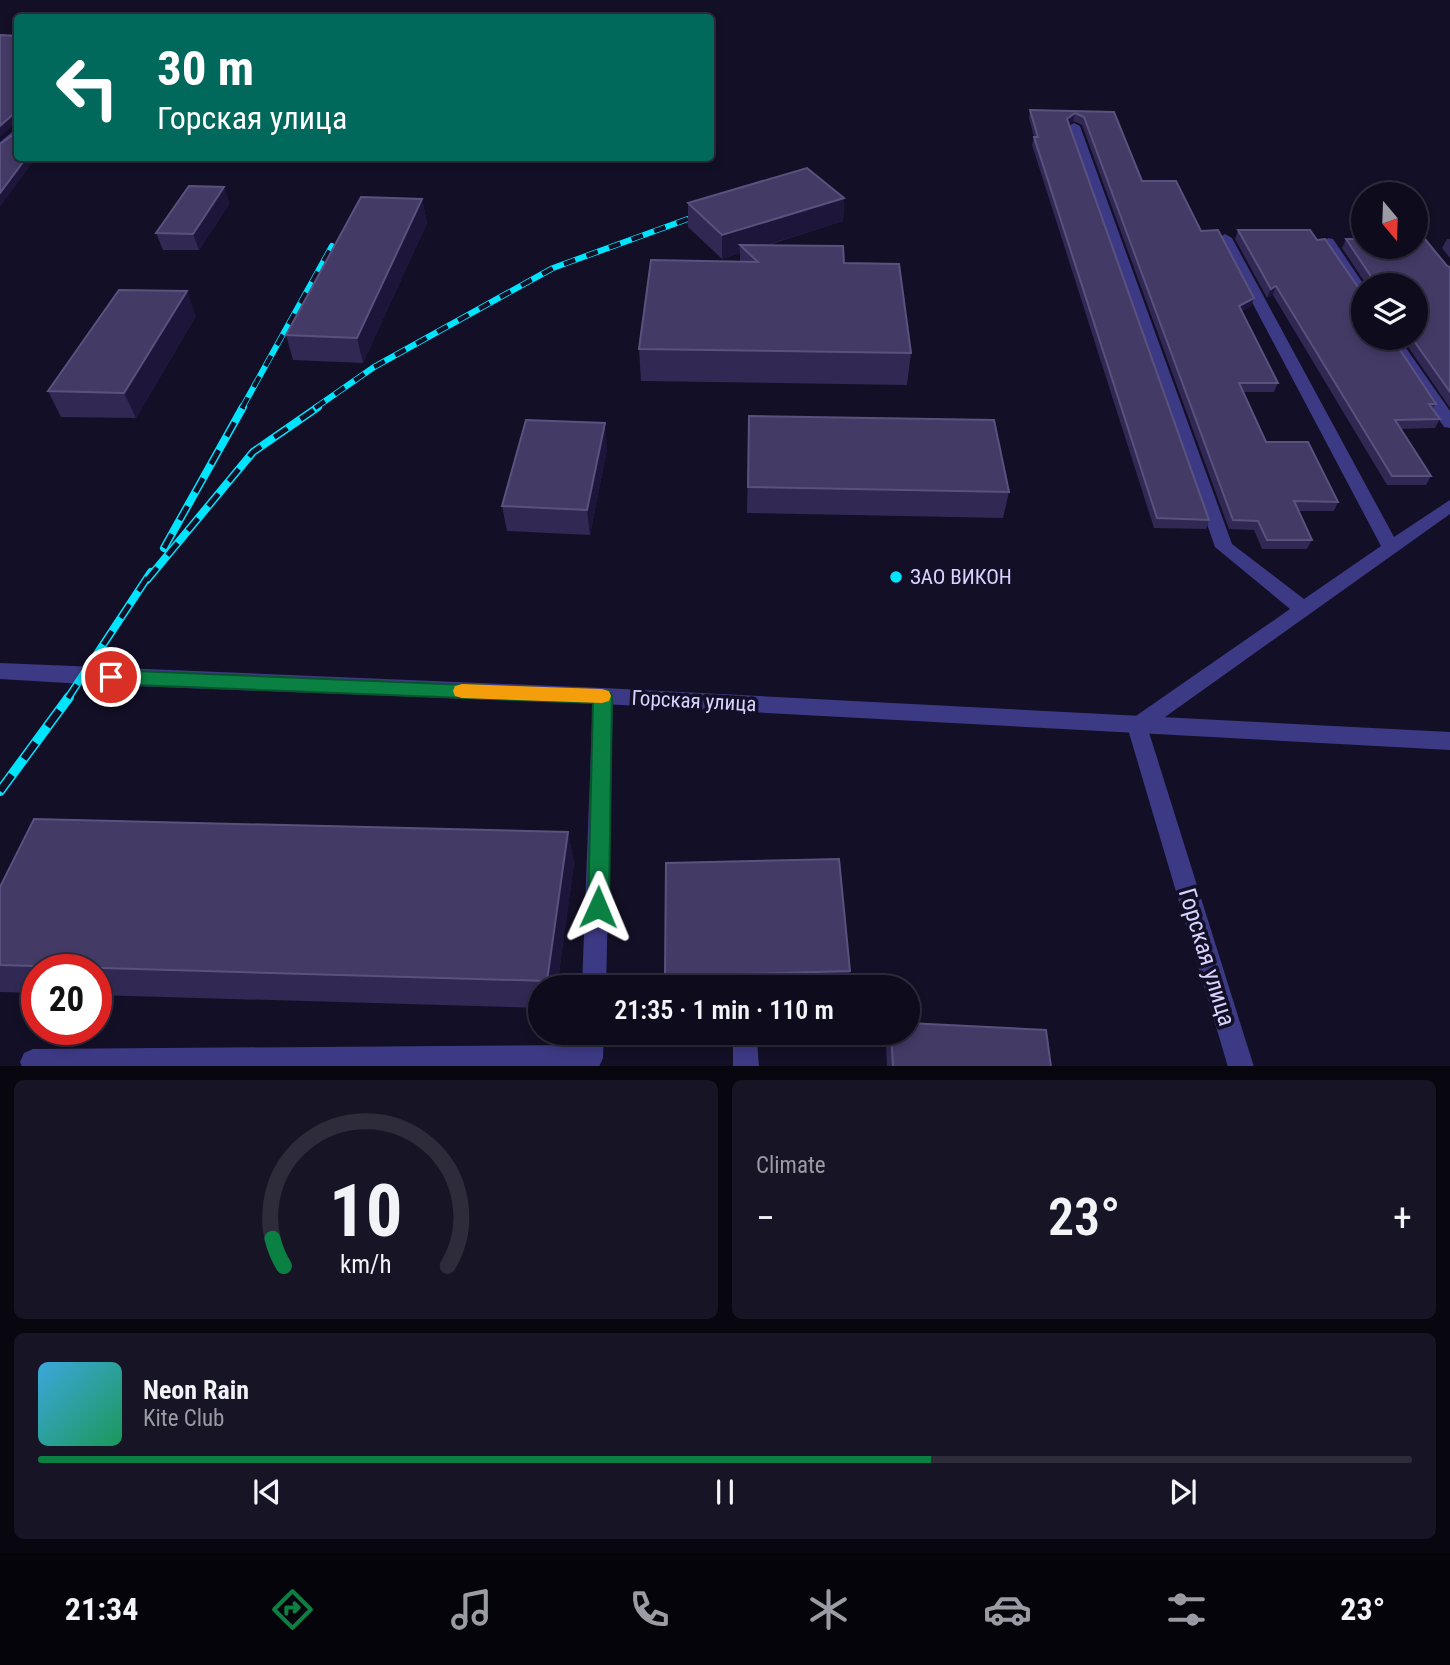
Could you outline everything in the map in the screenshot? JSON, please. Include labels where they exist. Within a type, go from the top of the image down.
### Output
[{"type":"street","points":[[1074,126],[1224,547],[1303,609]]},
{"type":"street","points":[[0,149],[14,134]]},
{"type":"street","points":[[1225,239],[1391,548]]},
{"type":"street","points":[[1328,242],[1351,277]]},
{"type":"street","points":[[1400,350],[1450,423]]},
{"type":"street","points":[[1137,726],[1450,506]]},
{"type":"street","name":"Горская улица","points":[[0,671],[603,696],[1450,741]]},
{"type":"street","points":[[594,975],[603,696]]},
{"type":"street","name":"Горская улица","points":[[1137,726],[1241,1066]]},
{"type":"street","points":[[33,1062],[590,1058],[591,1045]]},
{"type":"building","points":[[0,35],[14,36],[14,114],[0,126]]},
{"type":"building","points":[[1030,110],[1114,112],[1142,181],[1176,181],[1201,231],[1218,230],[1254,298],[1239,306],[1278,383],[1239,383],[1266,442],[1308,442],[1338,502],[1294,501],[1312,540],[1267,540],[1258,521],[1233,520],[1084,117],[1075,113],[1067,119],[1209,520],[1157,518],[1034,137],[1038,137]]},
{"type":"building","points":[[14,136],[14,161],[24,161],[0,193],[0,144]]},
{"type":"building","points":[[807,168],[844,198],[722,235],[688,203]]},
{"type":"building","points":[[189,186],[224,187],[193,234],[156,233]]},
{"type":"building","points":[[361,197],[422,199],[357,338],[286,335]]},
{"type":"building","points":[[1238,230],[1310,230],[1317,240],[1325,239],[1351,277],[1351,350],[1400,350],[1436,404],[1429,404],[1440,419],[1395,420],[1431,476],[1392,476],[1276,286],[1271,289]]},
{"type":"building","points":[[1428,243],[1450,267],[1450,392],[1420,350],[1428,350],[1428,273],[1369,273],[1359,259],[1428,259]]},
{"type":"building","points":[[740,245],[843,246],[844,263],[899,264],[911,353],[639,349],[651,260],[758,262]]},
{"type":"building","points":[[119,290],[187,291],[124,393],[48,391]]},
{"type":"building","points":[[749,416],[994,420],[1009,492],[748,487]]},
{"type":"building","points":[[526,420],[605,423],[587,510],[502,506]]},
{"type":"building","points":[[34,819],[568,832],[548,975],[528,975],[528,980],[112,968],[112,954],[21,954],[21,966],[0,965],[0,887]]},
{"type":"building","points":[[839,859],[850,971],[665,975],[666,863]]},
{"type":"building","points":[[920,1024],[1046,1030],[1051,1066],[893,1066],[892,1045],[920,1045]]},
{"type":"railway","points":[[315,408],[374,367],[553,268],[707,212]]},
{"type":"railway","points":[[242,408],[332,246]]},
{"type":"railway","points":[[164,548],[243,407]]},
{"type":"railway","points":[[147,580],[253,452],[318,407]]},
{"type":"railway","points":[[68,698],[151,572]]},
{"type":"railway","points":[[0,791],[69,697]]},
{"type":"slow traffic","points":[[462,691],[602,696]]},
{"type":"place","name":"ЗАО ВИКОН","points":[[896,577]]},
{"type":"route","points":[[111,677],[603,696],[598,907]]}]
